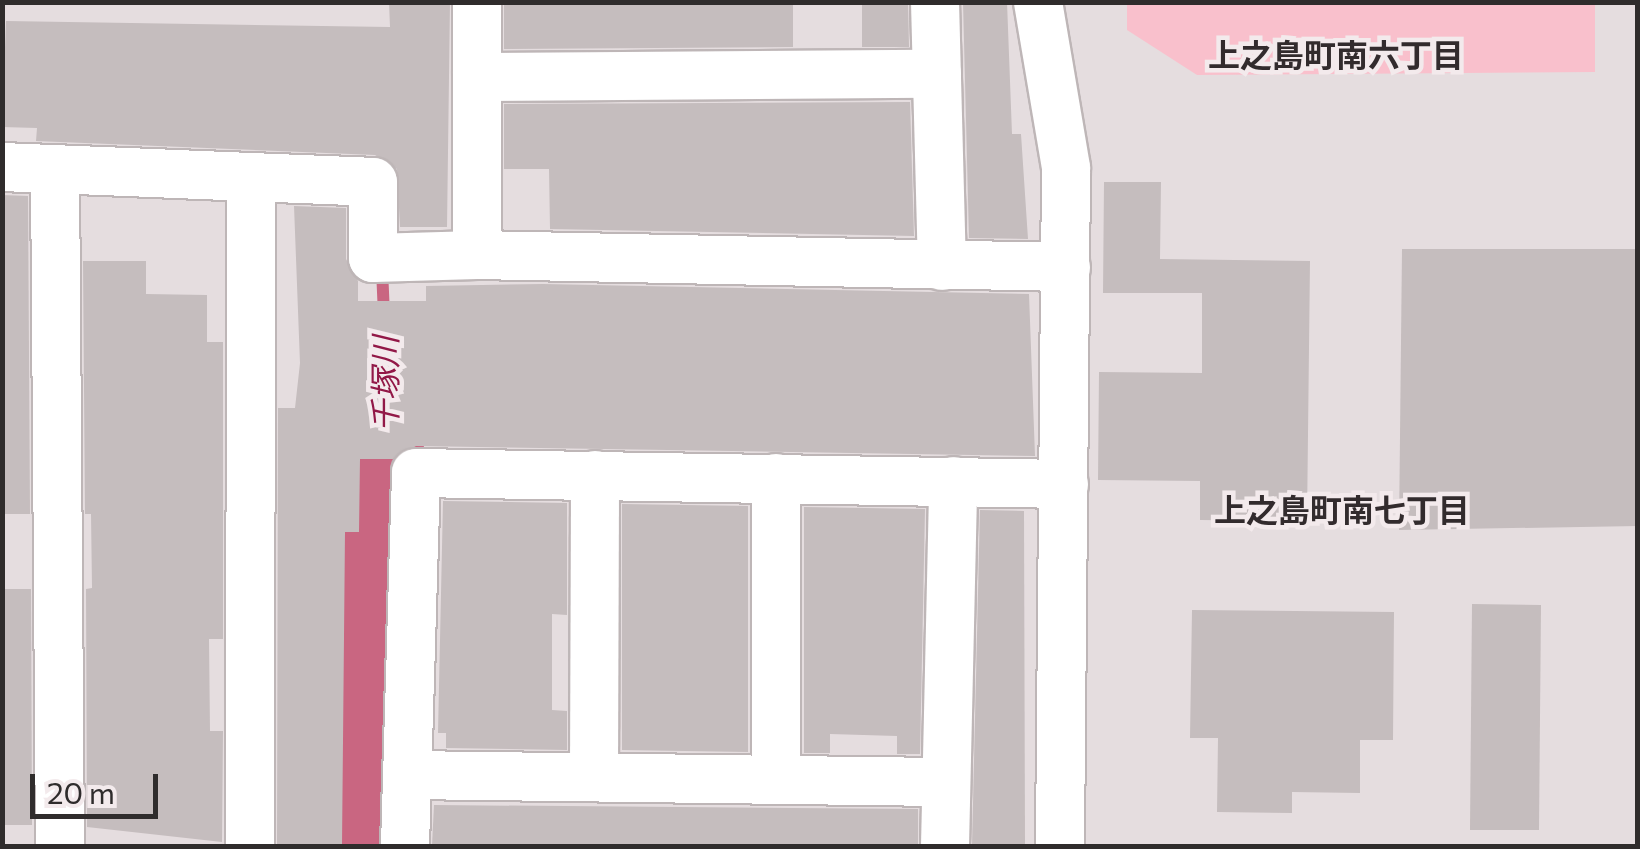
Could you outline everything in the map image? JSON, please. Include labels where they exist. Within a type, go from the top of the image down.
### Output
[{"type":"street","points":[[476,255],[477,2]]},
{"type":"street","points":[[935,2],[942,266]]},
{"type":"street","points":[[1038,2],[1066,168],[1055,267],[1064,484],[1060,846]]},
{"type":"street","points":[[477,76],[937,74]]},
{"type":"street","points":[[2,167],[372,182],[373,258],[476,255],[1055,267]]},
{"type":"street","points":[[55,169],[60,846]]},
{"type":"street","points":[[250,176],[250,846]]},
{"type":"street","points":[[406,846],[416,472],[1064,484]]},
{"type":"street","points":[[594,475],[594,776]]},
{"type":"street","points":[[776,478],[776,779]]},
{"type":"street","points":[[944,846],[953,481]]},
{"type":"street","points":[[407,774],[944,782]]},
{"type":"shaded area","points":[[1127,3],[1595,3],[1595,72],[1197,75],[1127,30]]},
{"type":"building","points":[[389,2],[450,2],[447,227],[400,227],[397,169],[375,155],[36,141],[37,128],[2,127],[6,21],[390,27]]},
{"type":"building","points":[[504,2],[793,2],[793,47],[504,49]]},
{"type":"building","points":[[862,2],[908,2],[909,47],[862,47]]},
{"type":"building","points":[[963,2],[1007,2],[1012,134],[1021,134],[1028,239],[969,238]]},
{"type":"building","points":[[910,102],[914,236],[550,229],[549,169],[504,169],[504,104]]},
{"type":"building","points":[[1104,182],[1161,182],[1160,259],[1310,261],[1307,521],[1200,520],[1200,481],[1098,480],[1099,372],[1202,373],[1202,293],[1103,293]]},
{"type":"building","points":[[2,195],[28,196],[30,514],[2,514]]},
{"type":"building","points":[[294,206],[346,208],[346,259],[358,281],[358,301],[426,301],[426,286],[543,284],[1029,294],[1035,456],[416,446],[393,459],[360,459],[359,532],[345,532],[342,846],[277,846],[278,408],[295,408],[300,363]]},
{"type":"building","points":[[1402,249],[1638,249],[1638,526],[1399,530]]},
{"type":"building","points":[[83,261],[146,261],[146,294],[207,295],[207,342],[223,342],[223,639],[209,639],[210,731],[223,731],[222,842],[87,827],[86,589],[92,588],[91,514],[85,514]]},
{"type":"building","points":[[443,501],[567,503],[567,615],[552,614],[552,710],[567,711],[567,750],[446,748],[446,733],[438,733]]},
{"type":"building","points":[[622,504],[748,506],[748,752],[622,750]]},
{"type":"building","points":[[804,507],[925,509],[920,754],[897,754],[897,736],[830,734],[830,753],[804,753]]},
{"type":"building","points":[[980,510],[1024,511],[1025,846],[972,846]]},
{"type":"building","points":[[2,589],[31,589],[32,825],[2,825]]},
{"type":"building","points":[[1472,604],[1541,605],[1539,830],[1470,830]]},
{"type":"building","points":[[1192,610],[1394,612],[1393,740],[1360,740],[1360,793],[1292,792],[1292,813],[1217,812],[1218,738],[1190,738]]},
{"type":"building","points":[[434,805],[918,809],[918,846],[432,846]]},
{"type":"waterway","name":"千塚川","points":[[382,269],[384,314]]},
{"type":"waterway","name":"千塚川","points":[[366,846],[387,401],[402,375],[418,367]]},
{"type":"district","name":"上之島町南六丁目","points":[[1336,54]]},
{"type":"district","name":"上之島町南七丁目","points":[[1342,509]]}]
